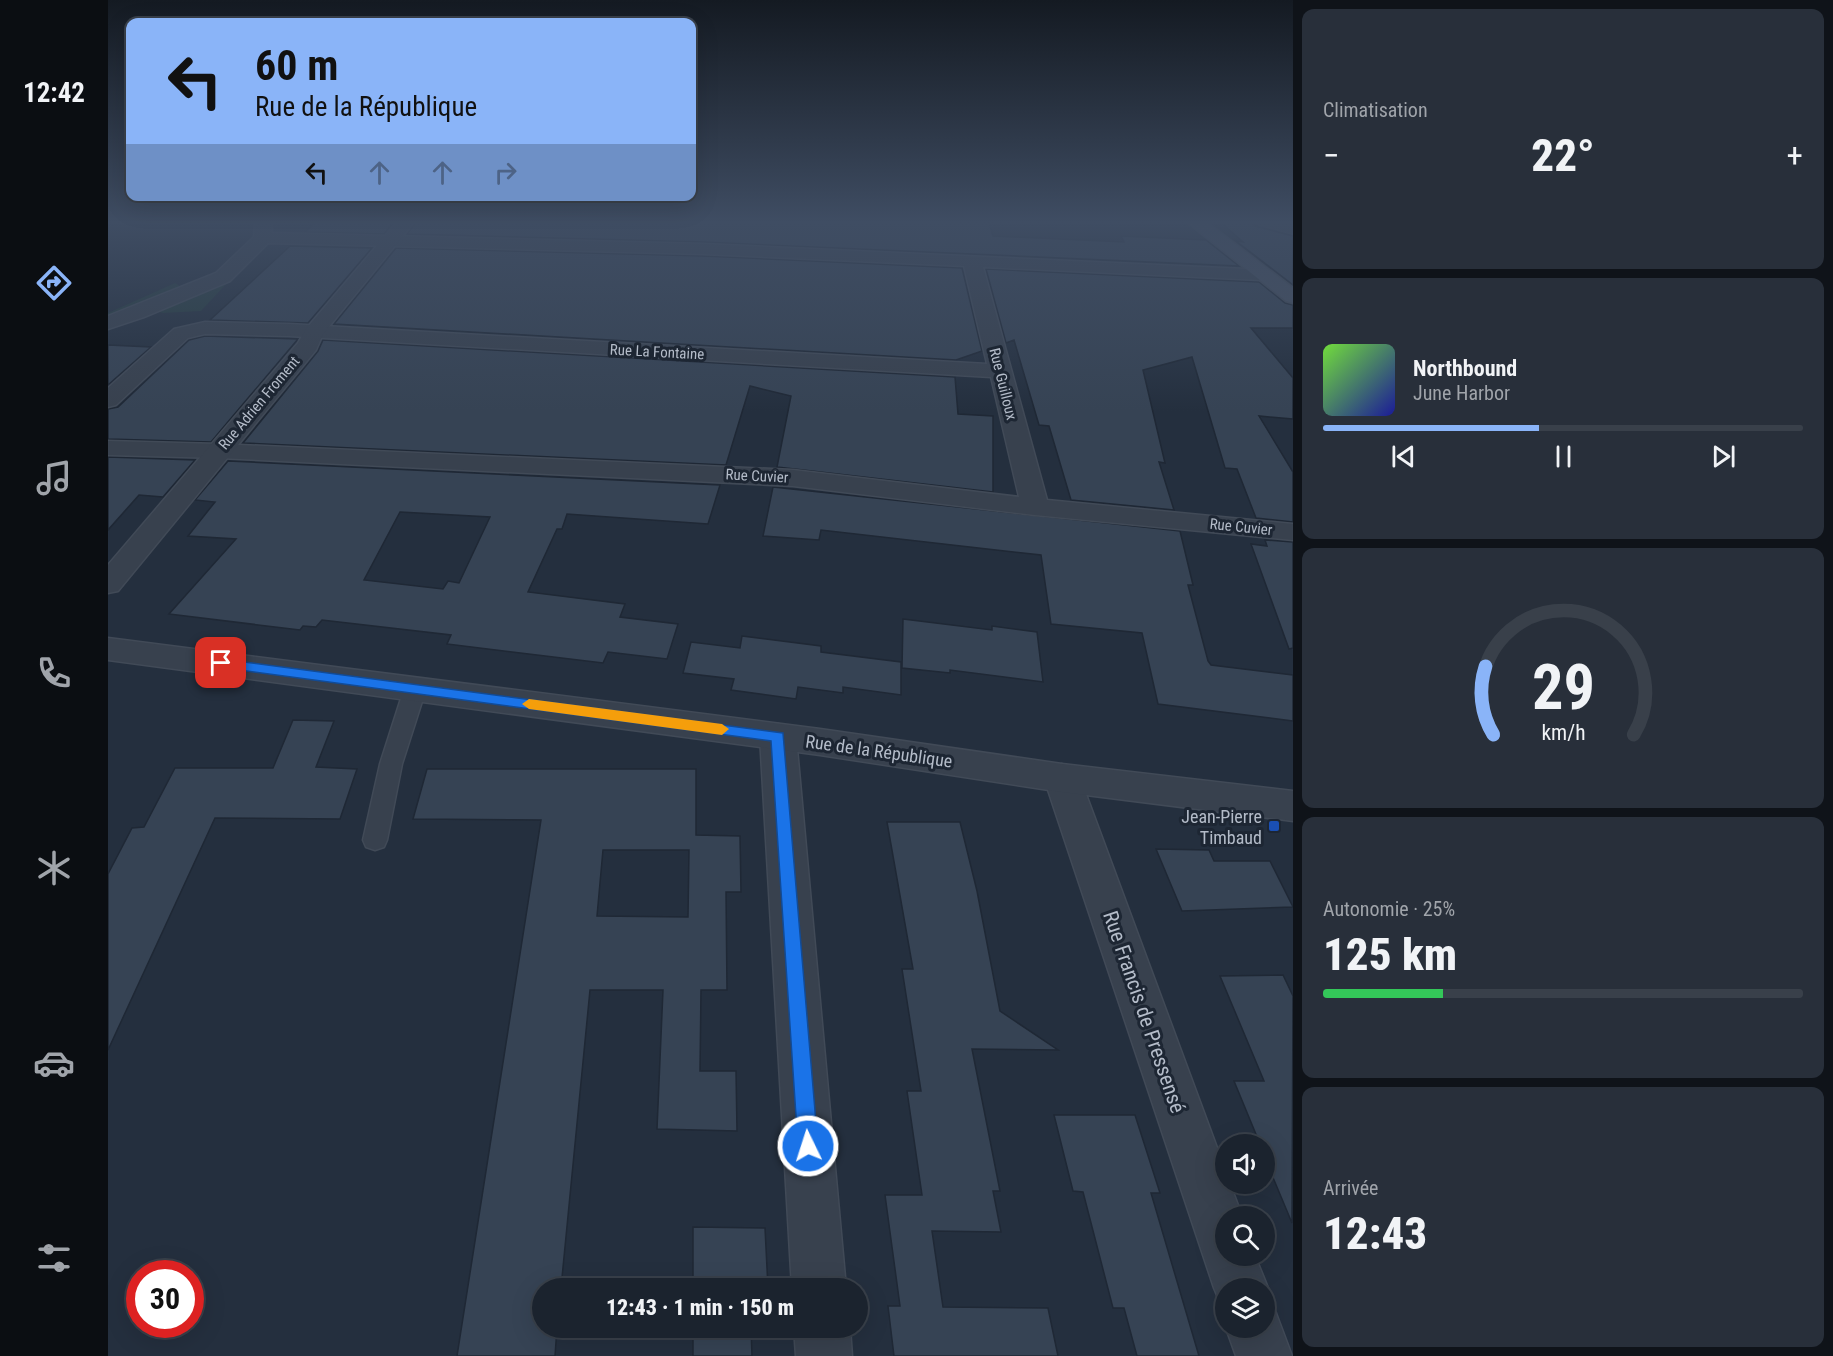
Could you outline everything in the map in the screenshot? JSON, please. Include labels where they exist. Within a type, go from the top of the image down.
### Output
[{"type":"main road","points":[[1275,284],[1293,297]]},
{"type":"street","points":[[108,323],[206,284]]},
{"type":"street","name":"Rue Adrien Froment","points":[[108,584],[308,345],[313,333],[354,284]]},
{"type":"street","name":"Rue Guilloux","points":[[978,284],[1035,507]]},
{"type":"street","name":"Rue La Fontaine","points":[[108,400],[181,333],[205,328],[1000,371]]},
{"type":"street","name":"Rue Cuvier","points":[[108,448],[219,451],[793,478],[1035,507],[1293,532]]},
{"type":"street","name":"Rue de la République","points":[[108,649],[778,737],[1062,778],[1293,806]]},
{"type":"street","points":[[778,737],[818,1278]]},
{"type":"street","name":"Rue Francis de Pressensé","points":[[1062,778],[1215,1214]]},
{"type":"street","points":[[823,1338],[824,1356]]},
{"type":"street","points":[[1258,1338],[1264,1356]]},
{"type":"lane","points":[[375,840],[391,764],[415,689]]},
{"type":"green space","points":[[172,284],[180,286],[179,289],[108,316],[108,313]]},
{"type":"green space","points":[[215,284],[226,284],[201,311],[163,313],[153,310]]},
{"type":"building","points":[[249,284],[341,284],[308,323],[210,320]]},
{"type":"building","points":[[366,284],[966,284],[982,351],[956,360],[334,324]]},
{"type":"building","points":[[990,284],[1262,284],[1285,303],[1293,305],[1293,328],[1251,328],[1293,378],[1293,419],[1259,416],[1293,472],[1293,522],[1256,518],[1237,469],[1225,468],[1192,357],[1143,370],[1165,463],[1159,462],[1174,510],[1071,500],[1049,426],[1039,425],[1014,340],[1006,343]]},
{"type":"building","points":[[205,336],[298,339],[211,442],[108,439],[108,409],[118,407],[189,340]]},
{"type":"building","points":[[323,340],[955,377],[958,414],[993,416],[993,492],[777,467],[791,396],[750,386],[726,465],[243,443],[318,351]]},
{"type":"building","points":[[108,345],[151,347],[108,385]]},
{"type":"building","points":[[108,457],[195,460],[163,497],[139,495],[108,530]]},
{"type":"building","points":[[228,461],[720,485],[708,524],[567,514],[562,529],[557,529],[528,592],[625,604],[620,617],[678,624],[667,659],[608,652],[603,663],[447,644],[451,635],[322,620],[316,627],[303,626],[300,630],[169,614],[236,539],[188,536],[215,502],[195,500]],"holes":[[[400,512],[490,517],[459,583],[448,581],[443,589],[364,580]]]},
{"type":"building","points":[[773,487],[1180,531],[1193,585],[1188,585],[1208,661],[1211,665],[1293,675],[1293,721],[1158,704],[1142,633],[1051,624],[1041,555],[821,530],[819,540],[763,536]]},
{"type":"building","points":[[1265,540],[1293,542],[1293,648],[1289,649],[1251,544],[1267,546]]},
{"type":"building","points":[[903,619],[992,630],[992,626],[1037,632],[1043,682],[950,670],[950,673],[902,668]]},
{"type":"building","points":[[742,636],[821,646],[821,652],[901,662],[901,695],[843,687],[843,693],[798,687],[796,699],[731,690],[734,679],[683,673],[691,642],[740,648]]},
{"type":"building","points":[[293,720],[334,721],[316,767],[357,769],[340,819],[215,818],[108,1050],[108,874],[132,828],[144,827],[175,768],[273,768]]},
{"type":"building","points":[[427,769],[696,769],[696,835],[740,836],[741,892],[726,892],[727,990],[701,990],[700,1071],[736,1071],[737,1131],[657,1129],[663,990],[590,990],[562,1278],[532,1278],[532,1338],[556,1338],[555,1356],[457,1356],[541,820],[413,819]],"holes":[[[603,850],[689,850],[688,917],[597,916]]]},
{"type":"building","points":[[887,822],[960,822],[977,891],[1000,1011],[1058,1050],[972,1049],[1000,1191],[993,1191],[1001,1232],[932,1231],[943,1307],[1048,1308],[1058,1356],[894,1356],[888,1306],[900,1306],[885,1195],[922,1195],[907,1091],[921,1091],[902,969],[913,969]]},
{"type":"building","points":[[1156,849],[1209,850],[1214,861],[1270,861],[1293,907],[1182,911]]},
{"type":"building","points":[[1283,975],[1293,996],[1292,1223],[1275,1182],[1275,1134],[1256,1134],[1234,1081],[1264,1081],[1220,976]]},
{"type":"building","points":[[1054,1115],[1135,1115],[1160,1193],[1151,1193],[1199,1356],[1137,1356],[1124,1308],[1113,1308],[1083,1192],[1073,1191]]},
{"type":"building","points":[[693,1227],[765,1228],[768,1278],[693,1278]]},
{"type":"building","points":[[693,1338],[751,1338],[752,1356],[693,1356]]},
{"type":"slow traffic","points":[[529,704],[722,729]]},
{"type":"place","name":"Jean-Pierre Timbaud","points":[[1274,826]]},
{"type":"route","points":[[221,663],[778,737],[808,1146]]}]
